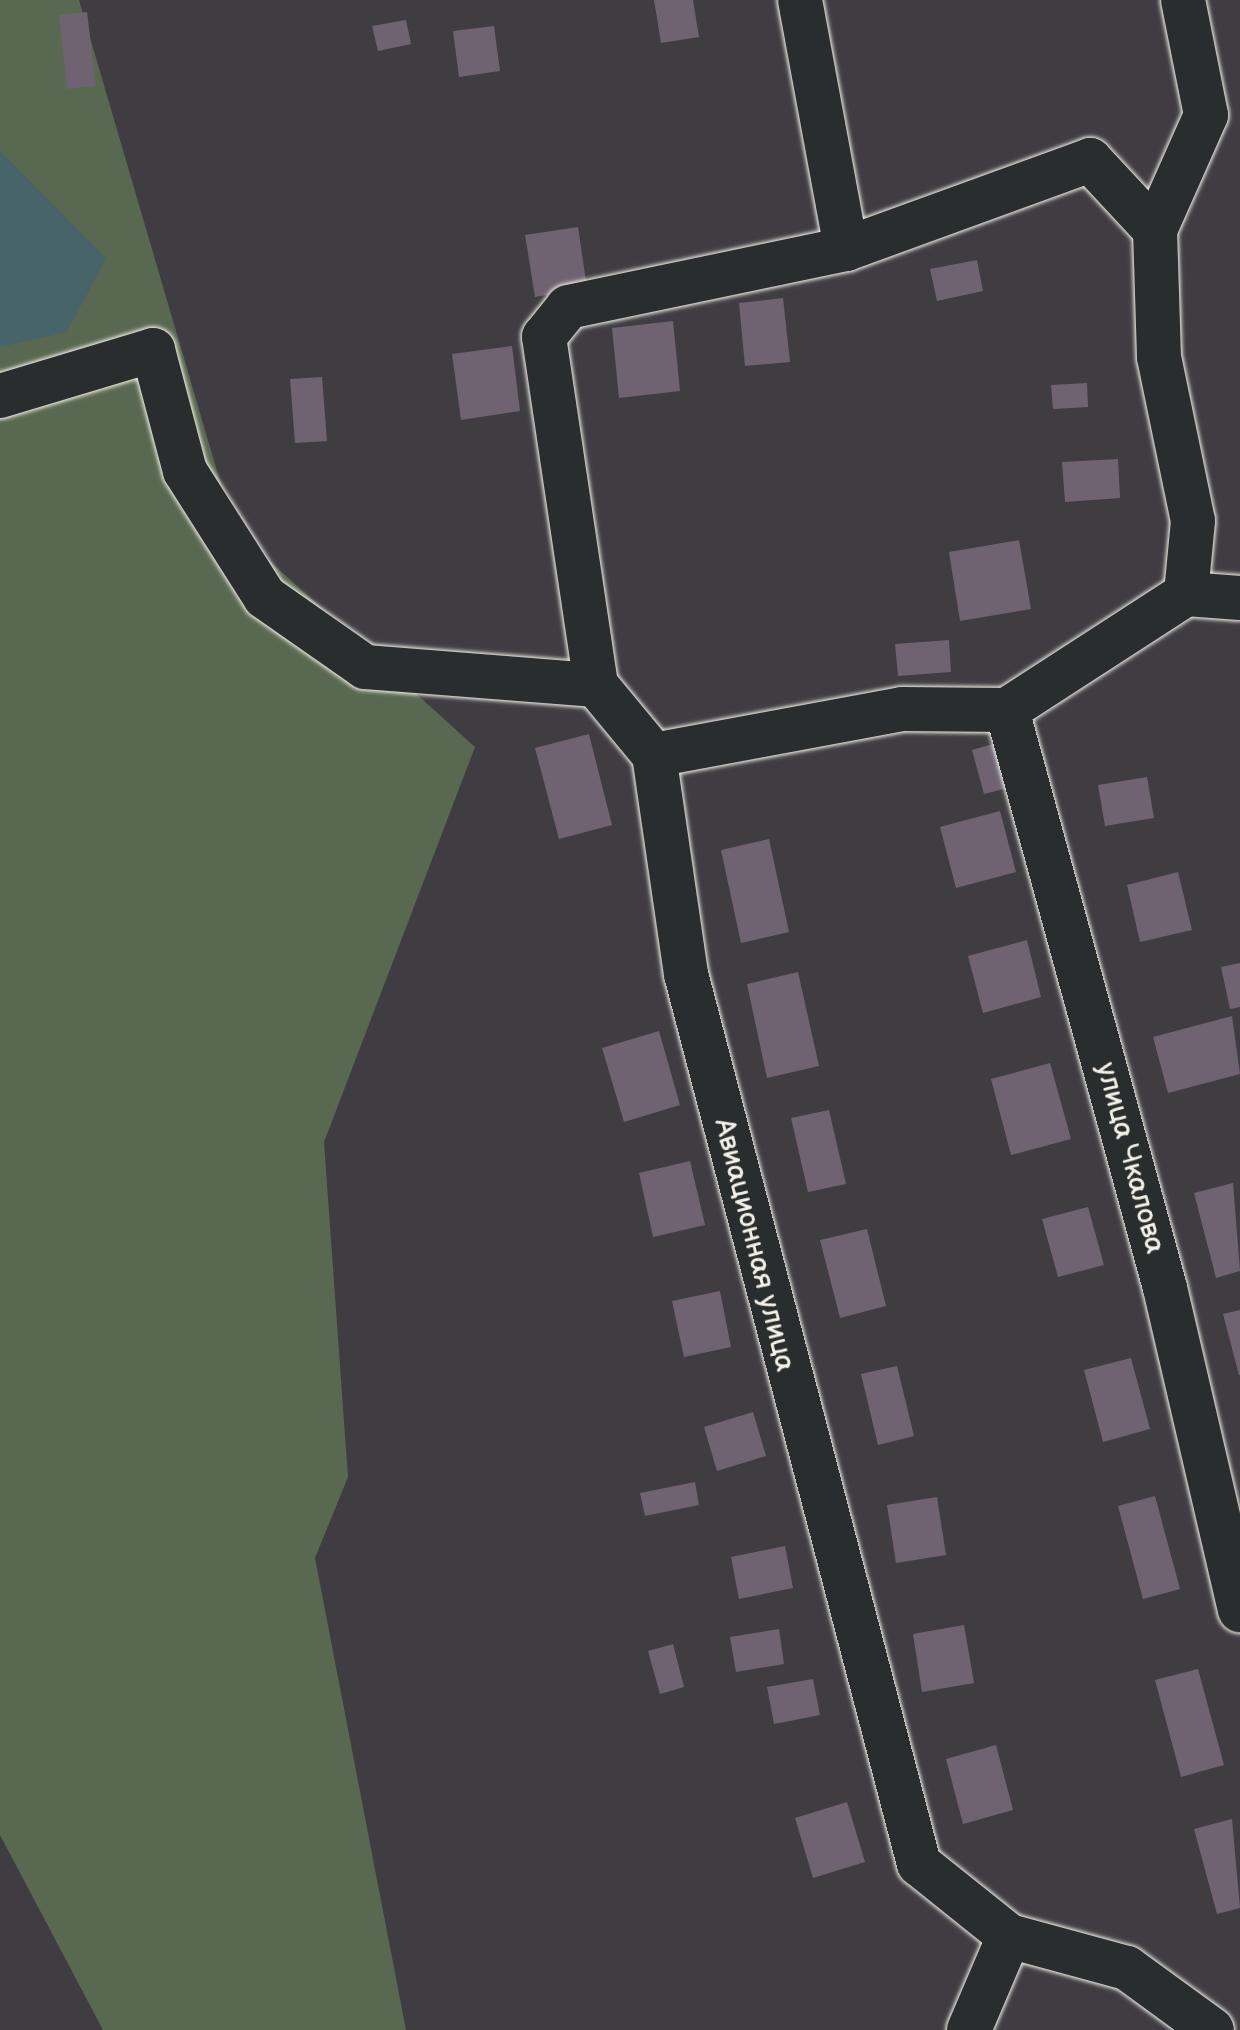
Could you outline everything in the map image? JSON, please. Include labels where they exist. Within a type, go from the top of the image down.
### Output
[{"type":"street","points":[[800,0],[846,249]]},
{"type":"street","points":[[1183,0],[1206,115],[1155,230],[1159,357],[1193,521],[1186,594]]},
{"type":"street","points":[[1155,230],[1090,160],[846,249],[568,307],[544,337],[596,685],[654,755],[902,709],[1007,710],[1186,594],[1240,598]]},
{"type":"street","points":[[0,396],[153,350],[185,471],[265,597],[365,667],[596,685]]},
{"type":"street","name":"улица Чкалова","points":[[1007,710],[1165,1288],[1240,1610]]},
{"type":"street","name":"Авиационная улица","points":[[654,755],[686,974],[919,1864],[1009,1936]]},
{"type":"street","points":[[969,2030],[1009,1936],[1127,1968],[1212,2030]]},
{"type":"green space","points":[[0,0],[79,0],[234,529],[475,747],[324,1142],[348,1477],[315,1558],[406,2030],[103,2030],[0,1835]]},
{"type":"water","points":[[0,151],[106,258],[67,332],[0,347]]},
{"type":"building","points":[[654,0],[693,0],[699,37],[661,43]]},
{"type":"building","points":[[87,12],[96,86],[67,89],[59,15]]},
{"type":"building","points":[[406,20],[411,44],[378,51],[372,26]]},
{"type":"building","points":[[494,26],[500,71],[459,77],[453,31]]},
{"type":"building","points":[[578,227],[587,288],[535,297],[525,235]]},
{"type":"building","points":[[977,260],[983,291],[937,301],[930,269]]},
{"type":"building","points":[[783,298],[790,362],[745,366],[739,303]]},
{"type":"building","points":[[673,321],[680,391],[619,398],[612,328]]},
{"type":"building","points":[[512,346],[520,411],[461,420],[452,354]]},
{"type":"building","points":[[322,377],[327,441],[295,443],[290,379]]},
{"type":"building","points":[[1087,383],[1088,407],[1053,409],[1051,385]]},
{"type":"building","points":[[1118,459],[1120,498],[1065,502],[1062,462]]},
{"type":"building","points":[[1019,540],[1031,609],[960,621],[949,552]]},
{"type":"building","points":[[949,640],[951,672],[898,676],[895,644]]},
{"type":"building","points":[[589,734],[612,825],[559,839],[535,748]]},
{"type":"building","points":[[1000,742],[1012,787],[984,794],[972,750]]},
{"type":"building","points":[[1147,777],[1154,818],[1105,826],[1098,785]]},
{"type":"building","points":[[1000,811],[1016,872],[956,888],[940,827]]},
{"type":"building","points":[[769,839],[789,932],[741,943],[721,850]]},
{"type":"building","points":[[1178,872],[1192,930],[1140,942],[1127,885]]},
{"type":"building","points":[[1027,940],[1041,997],[983,1013],[968,956]]},
{"type":"building","points":[[1240,963],[1240,1007],[1230,1009],[1221,967]]},
{"type":"building","points":[[798,972],[819,1066],[767,1078],[747,984]]},
{"type":"building","points":[[1232,1016],[1240,1074],[1168,1093],[1153,1037]]},
{"type":"building","points":[[659,1031],[680,1105],[624,1122],[602,1048]]},
{"type":"building","points":[[1050,1063],[1071,1139],[1011,1155],[991,1079]]},
{"type":"building","points":[[829,1110],[846,1184],[808,1192],[791,1118]]},
{"type":"building","points":[[690,1161],[705,1225],[653,1237],[639,1173]]},
{"type":"building","points":[[1233,1183],[1240,1271],[1216,1278],[1194,1193]]},
{"type":"building","points":[[1088,1207],[1104,1265],[1058,1277],[1042,1219]]},
{"type":"building","points":[[867,1229],[886,1306],[840,1318],[820,1240]]},
{"type":"building","points":[[720,1291],[731,1347],[684,1357],[672,1301]]},
{"type":"building","points":[[1240,1310],[1240,1375],[1239,1375],[1223,1314]]},
{"type":"building","points":[[1131,1358],[1150,1429],[1103,1442],[1084,1370]]},
{"type":"building","points":[[897,1366],[914,1436],[878,1445],[861,1374]]},
{"type":"building","points":[[753,1412],[766,1456],[717,1471],[704,1427]]},
{"type":"building","points":[[695,1482],[699,1505],[645,1516],[640,1493]]},
{"type":"building","points":[[1155,1496],[1180,1589],[1143,1599],[1118,1506]]},
{"type":"building","points":[[937,1497],[946,1555],[896,1563],[887,1505]]},
{"type":"building","points":[[785,1546],[793,1588],[739,1599],[731,1557]]},
{"type":"building","points":[[964,1625],[974,1683],[922,1692],[913,1634]]},
{"type":"building","points":[[779,1629],[784,1664],[736,1672],[730,1637]]},
{"type":"building","points":[[673,1644],[684,1687],[660,1694],[648,1651]]},
{"type":"building","points":[[1198,1669],[1224,1765],[1181,1777],[1155,1680]]},
{"type":"building","points":[[813,1679],[820,1715],[774,1724],[767,1687]]},
{"type":"building","points":[[996,1745],[1013,1810],[963,1824],[946,1759]]},
{"type":"building","points":[[847,1802],[865,1862],[813,1878],[795,1818]]},
{"type":"building","points":[[1232,1819],[1240,1908],[1217,1914],[1194,1829]]}]
